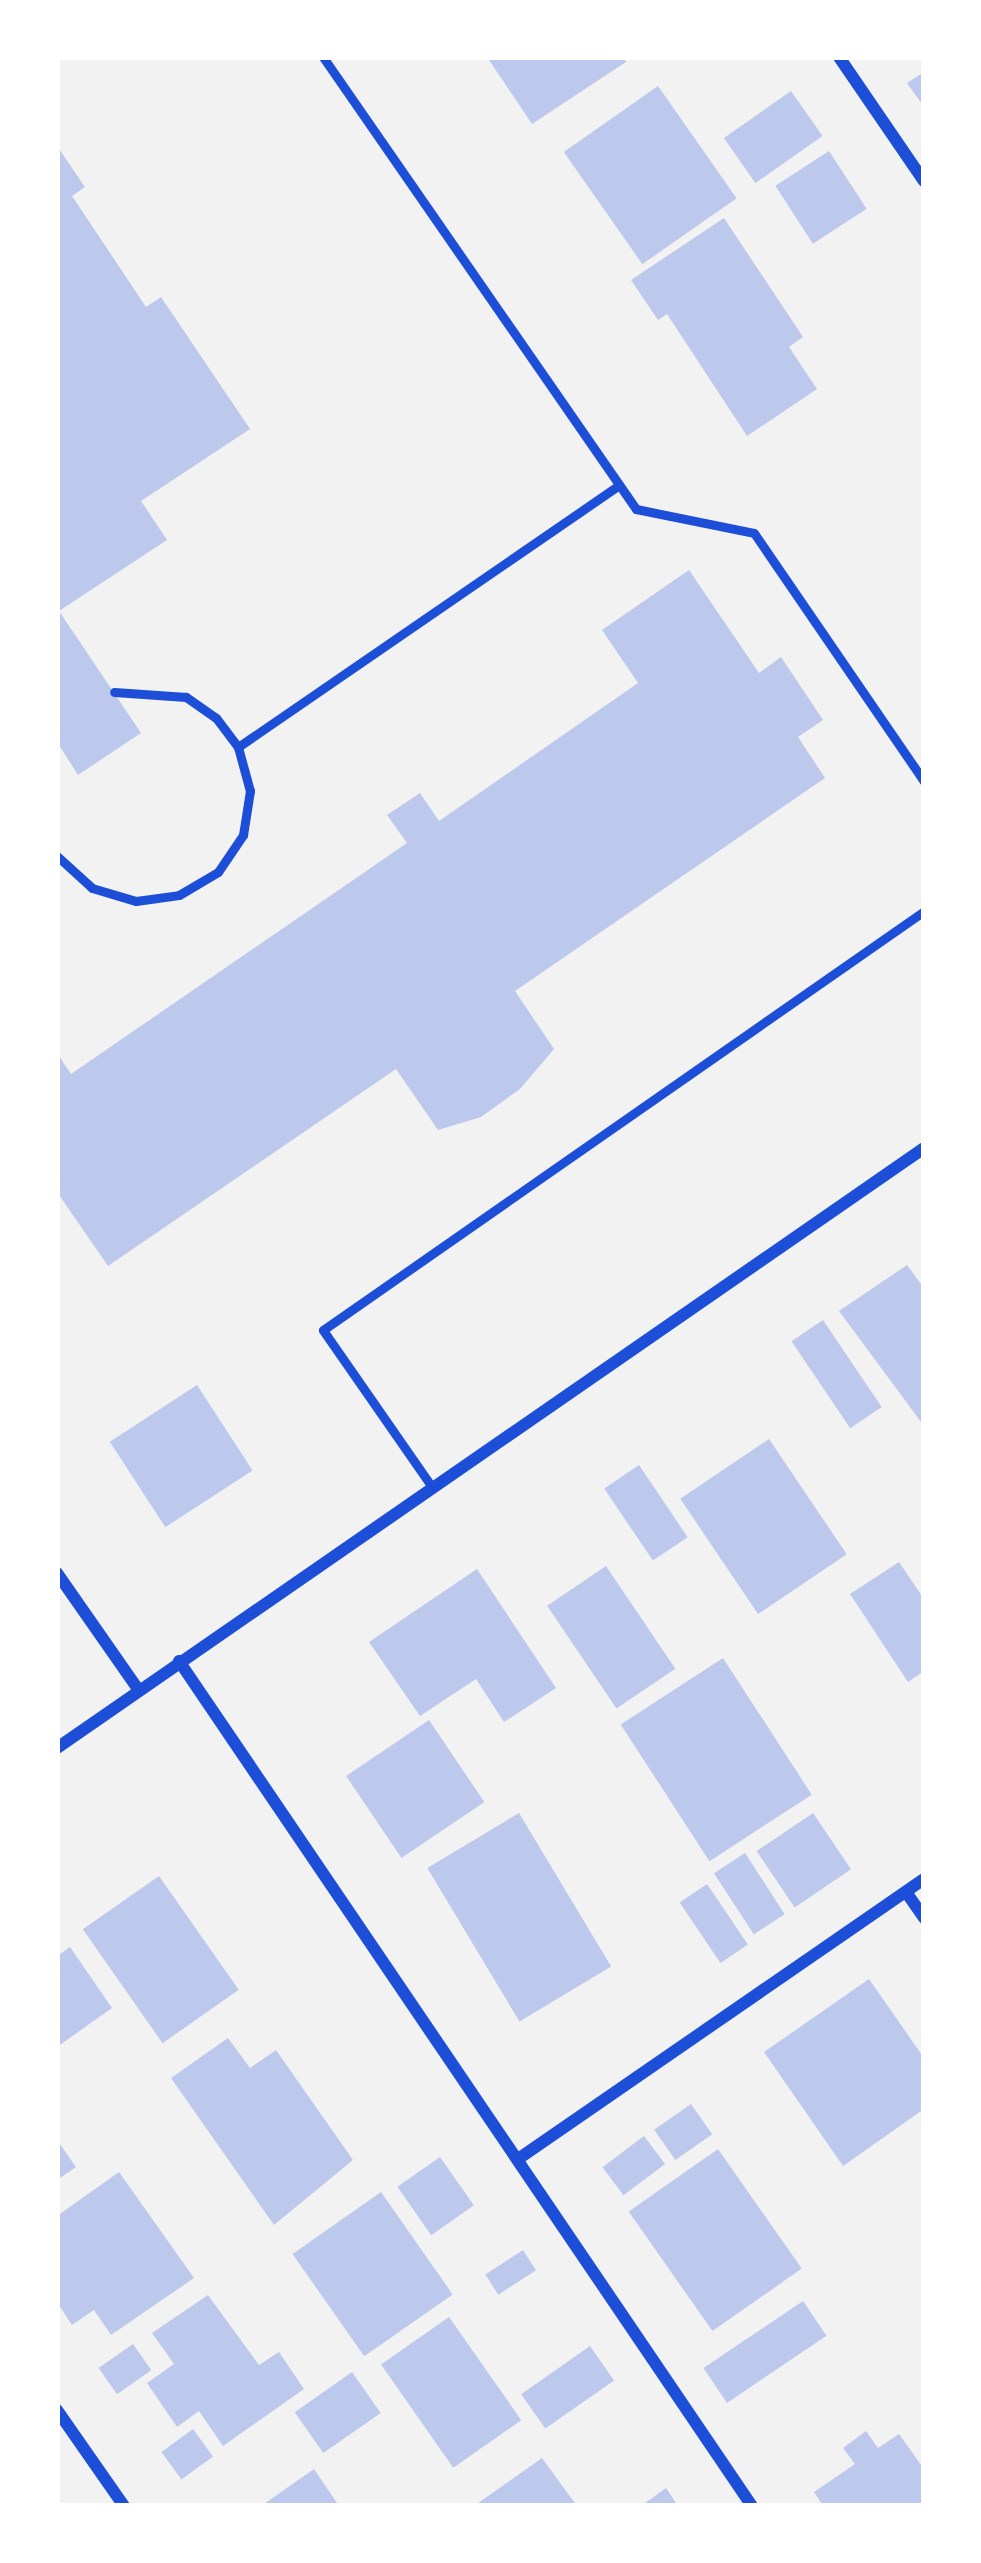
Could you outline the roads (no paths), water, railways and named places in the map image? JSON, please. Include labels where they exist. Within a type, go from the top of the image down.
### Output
[{"type":"street","points":[[838,57],[924,181]]},
{"type":"street","points":[[57,1748],[924,1148]]},
{"type":"street","points":[[57,1573],[138,1689]]},
{"type":"street","points":[[179,1660],[521,2157],[752,2506]]},
{"type":"street","points":[[521,2157],[924,1879]]},
{"type":"street","points":[[905,1892],[924,1918]]},
{"type":"street","points":[[57,2410],[124,2506]]},
{"type":"lane","points":[[323,57],[636,509],[754,533],[924,782]]},
{"type":"lane","points":[[238,747],[619,485]]},
{"type":"lane","points":[[58,858],[92,888],[136,901],[179,895],[199,884],[218,872],[243,835],[250,791],[238,747],[185,698],[114,692]]},
{"type":"lane","points":[[432,1487],[323,1330],[924,911]]}]
